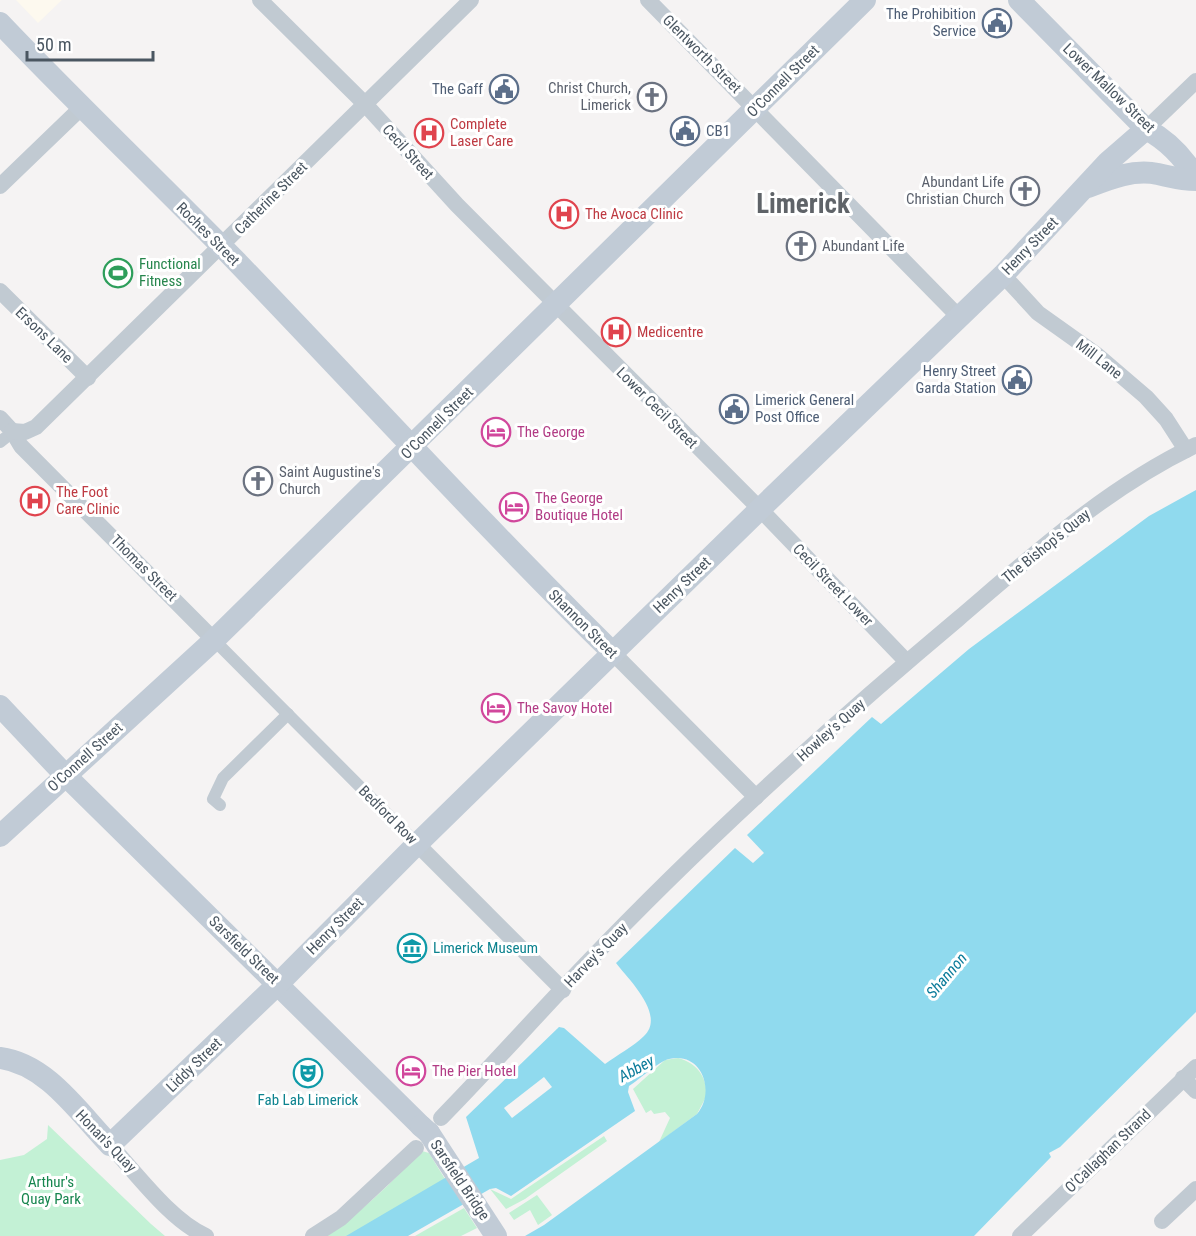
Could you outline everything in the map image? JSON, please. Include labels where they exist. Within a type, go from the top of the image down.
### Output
[{"type":"main road","name":"O'Connell Street","points":[[0,836],[214,640],[865,0]]},
{"type":"main road","name":"Lower Mallow Street","points":[[1019,0],[1146,129],[1166,142],[1189,166],[1196,179]]},
{"type":"main road","name":"Roches Street","points":[[0,23],[81,108],[222,247],[412,447]]},
{"type":"main road","name":"Henry Street","points":[[278,984],[417,844],[760,509],[958,316],[1004,275],[1087,188],[1108,162],[1146,129]]},
{"type":"main road","name":"Henry Street","points":[[1087,188],[1111,177],[1132,173],[1145,172],[1179,180],[1196,179]]},
{"type":"main road","name":"Shannon Street","points":[[412,447],[613,653]]},
{"type":"main road","name":"Sarsfield Street","points":[[0,705],[66,776],[278,984],[431,1122]]},
{"type":"main road","name":"Liddy Street","points":[[110,1145],[278,984]]},
{"type":"main road","name":"Honan's Quay","points":[[0,1058],[11,1059],[39,1072],[110,1145]]},
{"type":"main road","name":"Sarsfield Bridge","points":[[431,1122],[441,1149],[496,1236]]},
{"type":"street","name":"Cecil Street","points":[[260,0],[364,103],[456,204],[555,305]]},
{"type":"street","name":"Glentworth Street","points":[[648,0],[958,316]]},
{"type":"street","name":"Catherine Street","points":[[6,437],[36,427],[88,378],[222,247],[465,2]]},
{"type":"street","name":"Henry Street","points":[[1146,129],[1196,81]]},
{"type":"street","points":[[0,186],[81,108]]},
{"type":"street","name":"Mill Lane","points":[[1004,275],[1038,313],[1083,345],[1146,397],[1191,448]]},
{"type":"street","name":"Ersons Lane","points":[[0,291],[88,378]]},
{"type":"street","name":"Lower Cecil Street","points":[[555,305],[760,509]]},
{"type":"street","name":"Thomas Street","points":[[0,418],[6,437],[21,446],[214,640]]},
{"type":"street","name":"The Bishop's Quay","points":[[907,662],[1118,488],[1191,448]]},
{"type":"street","name":"Cecil Street Lower","points":[[760,509],[907,662]]},
{"type":"street","name":"Bedford Row","points":[[214,640],[563,990]]},
{"type":"street","name":"Shannon Street","points":[[613,653],[756,797]]},
{"type":"street","name":"Howley's Quay","points":[[756,797],[907,662]]},
{"type":"street","points":[[220,805],[213,799],[223,778],[288,714]]},
{"type":"street","name":"Harvey's Quay","points":[[431,1122],[756,797]]},
{"type":"street","name":"O'Callaghan Strand","points":[[1020,1236],[1196,1067]]},
{"type":"street","points":[[1183,1078],[1196,1091]]},
{"type":"street","name":"Honan's Quay","points":[[110,1145],[171,1210],[190,1227],[206,1236]]},
{"type":"street","points":[[314,1236],[341,1218],[416,1148]]},
{"type":"street","points":[[1162,1221],[1196,1189]]},
{"type":"shaded area","points":[[16,0],[62,0],[38,23]]},
{"type":"green space","points":[[678,1058],[690,1063],[699,1071],[705,1082],[707,1095],[697,1114],[659,1142],[670,1118],[665,1112],[654,1114],[651,1110],[646,1113],[633,1089],[665,1060]]},
{"type":"green space","name":"Arthur's Quay Park","points":[[48,1125],[165,1236],[0,1236],[0,1160],[24,1155],[47,1139]]},
{"type":"green space","points":[[604,1136],[607,1141],[525,1199],[506,1209],[490,1189],[511,1199]]},
{"type":"green space","points":[[422,1151],[429,1153],[445,1179],[348,1236],[326,1236],[364,1207]]},
{"type":"green space","points":[[537,1195],[552,1215],[538,1225],[530,1210],[514,1220],[509,1213]]},
{"type":"green space","points":[[464,1208],[477,1228],[461,1236],[415,1236]]},
{"type":"water","points":[[1196,490],[1196,1012],[1060,1147],[1049,1153],[1051,1157],[974,1236],[525,1236],[544,1225],[697,1114],[703,1105],[705,1095],[702,1075],[690,1061],[680,1058],[665,1060],[629,1086],[628,1092],[635,1111],[511,1196],[496,1188],[490,1189],[408,1236],[346,1236],[479,1158],[466,1117],[559,1027],[564,1028],[605,1064],[640,1040],[650,1028],[651,1018],[648,1008],[636,988],[616,963],[735,848],[753,863],[764,853],[747,835],[872,717],[881,724],[969,649],[1149,516]]},
{"type":"pier","points":[[544,1077],[552,1087],[512,1118],[504,1108]]},
{"type":"place","name":"The Prohibition Service","points":[[997,23]]},
{"type":"place","name":"The Gaff","points":[[504,89]]},
{"type":"place","name":"Christ Church, Limerick","points":[[652,97]]},
{"type":"place","name":"CB1","points":[[685,131]]},
{"type":"place","name":"Complete Laser Care","points":[[429,133]]},
{"type":"place","name":"Abundant Life Christian Church","points":[[1025,191]]},
{"type":"place","name":"The Avoca Clinic","points":[[564,214]]},
{"type":"place","name":"Abundant Life","points":[[801,246]]},
{"type":"place","name":"Functional Fitness","points":[[118,273]]},
{"type":"place","name":"Medicentre","points":[[616,332]]},
{"type":"place","name":"Henry Street Garda Station","points":[[1017,380]]},
{"type":"place","name":"Limerick General Post Office","points":[[734,409]]},
{"type":"place","name":"The George","points":[[496,432]]},
{"type":"place","name":"Saint Augustine's Church","points":[[258,481]]},
{"type":"place","name":"The Foot Care Clinic","points":[[35,501]]},
{"type":"place","name":"The George Boutique Hotel","points":[[514,507]]},
{"type":"place","name":"The Savoy Hotel","points":[[496,708]]},
{"type":"place","name":"Limerick Museum","points":[[412,948]]},
{"type":"place","name":"The Pier Hotel","points":[[411,1071]]},
{"type":"place","name":"Fab Lab Limerick","points":[[308,1073]]},
{"type":"district","name":"Limerick","points":[[803,204]]},
{"type":"water label","name":"Shannon","points":[[946,975]]},
{"type":"water label","name":"Abbey","points":[[636,1068]]}]
